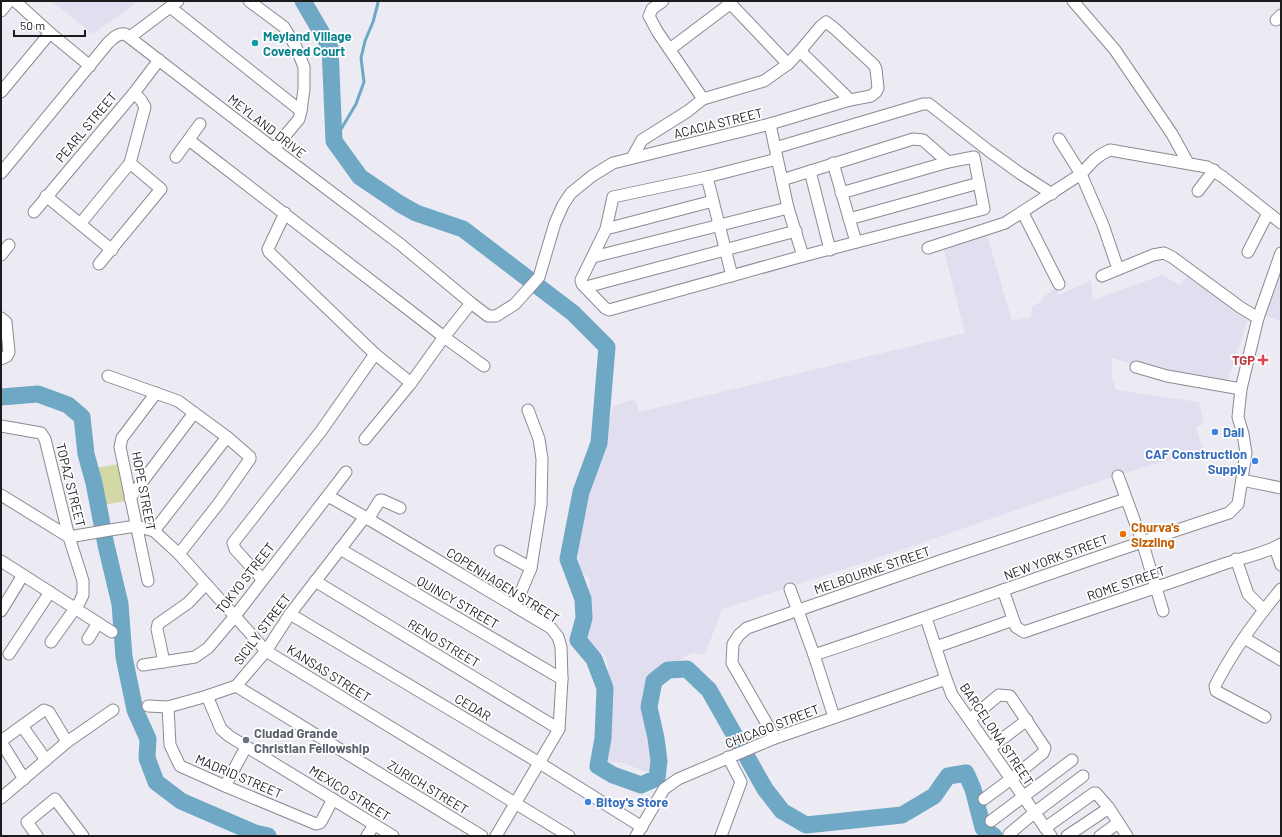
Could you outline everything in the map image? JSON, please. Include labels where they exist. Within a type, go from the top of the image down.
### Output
[{"type":"street","points":[[1,11],[9,1]]},
{"type":"street","points":[[15,1],[50,33],[90,66]]},
{"type":"street","points":[[249,1],[284,27],[296,46],[304,67],[302,111],[299,119],[274,149]]},
{"type":"street","points":[[663,1],[652,9],[648,16],[703,99]]},
{"type":"street","points":[[1073,1],[1115,50],[1172,134],[1188,163]]},
{"type":"street","points":[[670,49],[730,2],[788,64]]},
{"type":"street","points":[[1,173],[113,37],[121,33],[130,36],[174,4],[302,111]]},
{"type":"street","name":"ACACIA STREET","points":[[539,277],[555,223],[563,205],[572,193],[592,176],[613,163],[770,124],[850,100],[871,96],[876,92],[878,88],[874,65],[826,22],[800,51]]},
{"type":"street","points":[[1,92],[50,33]]},
{"type":"street","name":"MEYLAND DRIVE","points":[[130,36],[274,149],[400,244],[488,316],[496,316],[515,304],[539,277]]},
{"type":"street","points":[[632,158],[642,140],[688,111],[703,99],[761,83],[788,64],[800,51],[850,100]]},
{"type":"street","name":"PEARL STREET","points":[[34,212],[134,93],[159,60]]},
{"type":"street","points":[[80,224],[130,163],[144,107],[141,100],[134,93]]},
{"type":"street","points":[[974,158],[984,209],[803,256],[610,310],[605,308],[582,284],[581,280],[606,229],[612,199],[614,196],[708,177],[923,104],[929,104],[934,107],[1020,174],[1052,194]]},
{"type":"street","points":[[176,158],[200,124]]},
{"type":"street","points":[[770,124],[788,208],[803,256]]},
{"type":"street","points":[[782,180],[913,138],[923,140],[948,162]]},
{"type":"street","points":[[1059,139],[1081,174],[1103,225],[1116,263]]},
{"type":"street","points":[[189,140],[444,337],[484,366]]},
{"type":"street","points":[[928,248],[994,228],[1005,223],[1023,213],[1081,174],[1094,160],[1110,150],[1188,163],[1214,170],[1281,224]]},
{"type":"street","points":[[841,193],[948,162],[974,158],[989,151]]},
{"type":"street","points":[[99,264],[162,188],[130,163]]},
{"type":"street","points":[[833,163],[856,242]]},
{"type":"street","points":[[1198,191],[1214,170]]},
{"type":"street","points":[[810,171],[830,250]]},
{"type":"street","points":[[708,177],[732,276]]},
{"type":"street","points":[[849,219],[979,184]]},
{"type":"street","points":[[46,196],[112,250]]},
{"type":"street","points":[[606,229],[713,201]]},
{"type":"street","points":[[593,257],[788,208]]},
{"type":"street","points":[[285,213],[268,249],[269,252],[375,354],[411,383]]},
{"type":"street","points":[[1023,213],[1059,284]]},
{"type":"street","points":[[1248,252],[1268,213]]},
{"type":"street","points":[[586,287],[796,231]]},
{"type":"street","points":[[1,254],[9,245]]},
{"type":"street","points":[[1102,276],[1153,255],[1164,253],[1172,257],[1240,307],[1258,318]]},
{"type":"street","name":"NEW YORK STREET","points":[[814,655],[926,618],[1142,541],[1229,513],[1238,504],[1246,453],[1238,417],[1240,389],[1258,318],[1281,253]]},
{"type":"street","points":[[365,439],[411,383],[471,303]]},
{"type":"street","points":[[1,318],[6,322],[9,352],[7,356],[1,359]]},
{"type":"street","points":[[262,579],[235,549],[232,543],[321,431],[375,354]]},
{"type":"street","points":[[1136,367],[1167,376],[1240,389]]},
{"type":"street","points":[[108,376],[178,401],[227,437],[250,457],[219,503],[179,554]]},
{"type":"street","name":"HOPE STREET","points":[[148,581],[120,447],[122,438],[156,393]]},
{"type":"street","points":[[515,606],[531,568],[542,505],[543,472],[539,438],[528,410]]},
{"type":"street","points":[[130,498],[194,413]]},
{"type":"street","name":"TOPAZ STREET","points":[[1,426],[41,433],[45,439],[69,537],[83,581],[83,594],[79,603],[51,642]]},
{"type":"street","points":[[154,531],[227,437]]},
{"type":"street","name":"TOKYO STREET","points":[[143,665],[195,657],[208,648],[235,616],[262,579],[346,472]]},
{"type":"street","points":[[1118,476],[1142,541],[1163,612]]},
{"type":"street","points":[[1242,480],[1281,488]]},
{"type":"street","points":[[1,495],[69,537]]},
{"type":"street","name":"COPENHAGEN STREET","points":[[328,496],[551,628],[558,637],[561,647],[562,679],[559,729],[538,762],[516,804],[496,836]]},
{"type":"street","name":"MELBOURNE STREET","points":[[775,738],[732,663],[733,644],[739,635],[747,628],[1126,499]]},
{"type":"street","name":"SICILY STREET","points":[[236,686],[266,651],[290,614],[380,500],[400,508]]},
{"type":"street","name":"KANSAS STREET","points":[[69,537],[136,526],[154,531],[179,554],[266,651],[569,836]]},
{"type":"street","points":[[1278,546],[1281,565]]},
{"type":"street","name":"ROME STREET","points":[[1013,620],[1016,627],[1024,632],[1278,546]]},
{"type":"street","name":"QUINCY STREET","points":[[340,549],[562,679]]},
{"type":"street","points":[[500,551],[531,568]]},
{"type":"street","points":[[1236,560],[1248,594],[1264,610]]},
{"type":"street","points":[[1,561],[112,632]]},
{"type":"street","points":[[1,611],[24,575]]},
{"type":"street","name":"RENO STREET","points":[[315,581],[559,729]]},
{"type":"street","points":[[164,662],[157,629],[158,624],[188,603],[206,584]]},
{"type":"street","points":[[790,589],[814,655],[834,717]]},
{"type":"street","points":[[1264,717],[1215,688],[1216,683],[1244,638],[1281,589]]},
{"type":"street","points":[[936,647],[1013,620],[1003,590]]},
{"type":"street","points":[[9,654],[50,592]]},
{"type":"street","name":"CEDAR","points":[[290,614],[538,762],[639,831]]},
{"type":"street","name":"BARCELONA STREET","points":[[926,618],[952,695],[990,748],[1022,797],[1048,832]]},
{"type":"street","points":[[88,639],[98,623]]},
{"type":"street","points":[[1244,638],[1281,660]]},
{"type":"street","name":"CHICAGO STREET","points":[[639,831],[664,790],[678,779],[775,738],[946,679]]},
{"type":"street","points":[[148,706],[168,707],[236,686]]},
{"type":"street","name":"ZURICH STREET","points":[[236,686],[482,836]]},
{"type":"street","points":[[970,719],[999,695],[1004,694],[1010,696],[1045,748],[1044,751],[1011,779],[984,799]]},
{"type":"street","name":"MEXICO STREET","points":[[207,696],[221,729],[229,736],[246,748],[393,836]]},
{"type":"street","name":"MADRID STREET","points":[[168,707],[170,745],[180,766],[316,824],[320,823],[333,799]]},
{"type":"street","points":[[24,779],[1,742],[44,710],[47,710],[67,742]]},
{"type":"street","points":[[1,798],[67,742],[113,710]]},
{"type":"street","points":[[990,748],[1027,720]]},
{"type":"street","points":[[22,726],[46,760]]},
{"type":"street","points":[[225,786],[246,748]]},
{"type":"street","points":[[720,836],[741,782],[732,755]]},
{"type":"street","points":[[991,821],[1072,760]]},
{"type":"street","points":[[1009,834],[1034,813],[1084,776]]},
{"type":"street","points":[[1048,832],[1094,793],[1098,795],[1108,808],[1127,836]]},
{"type":"street","points":[[37,836],[27,822],[55,799],[83,836]]},
{"type":"street","points":[[1067,836],[1108,808]]},
{"type":"street","points":[[1100,836],[1118,823]]},
{"type":"street","points":[[367,836],[374,825]]},
{"type":"shaded area","points":[[51,1],[139,1],[93,34]]},
{"type":"shaded area","points":[[987,235],[1012,321],[1031,317],[1032,306],[1043,301],[1042,298],[1056,288],[1059,295],[1091,280],[1093,300],[1162,275],[1180,285],[1188,275],[1248,319],[1227,383],[1169,375],[1112,358],[1112,377],[1116,390],[1199,402],[1204,424],[1196,427],[1203,450],[1115,476],[866,562],[722,609],[705,655],[692,653],[671,665],[648,683],[645,703],[646,726],[652,750],[653,768],[650,773],[622,763],[604,761],[610,744],[610,684],[607,660],[604,654],[588,641],[586,634],[590,578],[581,572],[577,545],[581,523],[613,406],[635,399],[639,412],[965,333],[943,247]]},
{"type":"shaded area","points":[[1281,268],[1281,321],[1263,315]]},
{"type":"green space","points":[[119,464],[126,501],[103,505],[96,468]]},
{"type":"waterway","points":[[303,1],[330,47],[334,141],[360,177],[416,213],[463,229],[573,313],[607,347],[599,443],[581,492],[568,559],[583,599],[584,618],[578,640],[594,659],[605,688],[603,738],[598,766],[613,775],[641,785],[657,778],[659,761],[656,738],[649,707],[654,681],[668,670],[687,669],[709,690],[765,789],[782,811],[806,825],[902,815],[934,796],[948,776],[966,773],[973,789],[983,828],[994,836]]},
{"type":"waterway","points":[[334,141],[356,104],[364,82],[361,58],[365,41],[373,22],[378,3],[377,1]]},
{"type":"waterway","points":[[1,397],[38,394],[68,405],[82,417],[86,454],[94,483],[106,545],[120,604],[124,657],[135,710],[148,739],[147,758],[156,782],[181,801],[255,833],[268,836]]},
{"type":"place","name":"Meyland Village Covered Court","points":[[255,43]]},
{"type":"place","name":"TGP","points":[[1263,360]]},
{"type":"place","name":"Dali","points":[[1215,432]]},
{"type":"place","name":"CAF Construction Supply","points":[[1255,461]]},
{"type":"place","name":"Churva's Sizzling","points":[[1123,534]]},
{"type":"place","name":"Ciudad Grande Christian Fellowship","points":[[246,740]]},
{"type":"place","name":"Bitoy's Store","points":[[588,802]]}]
